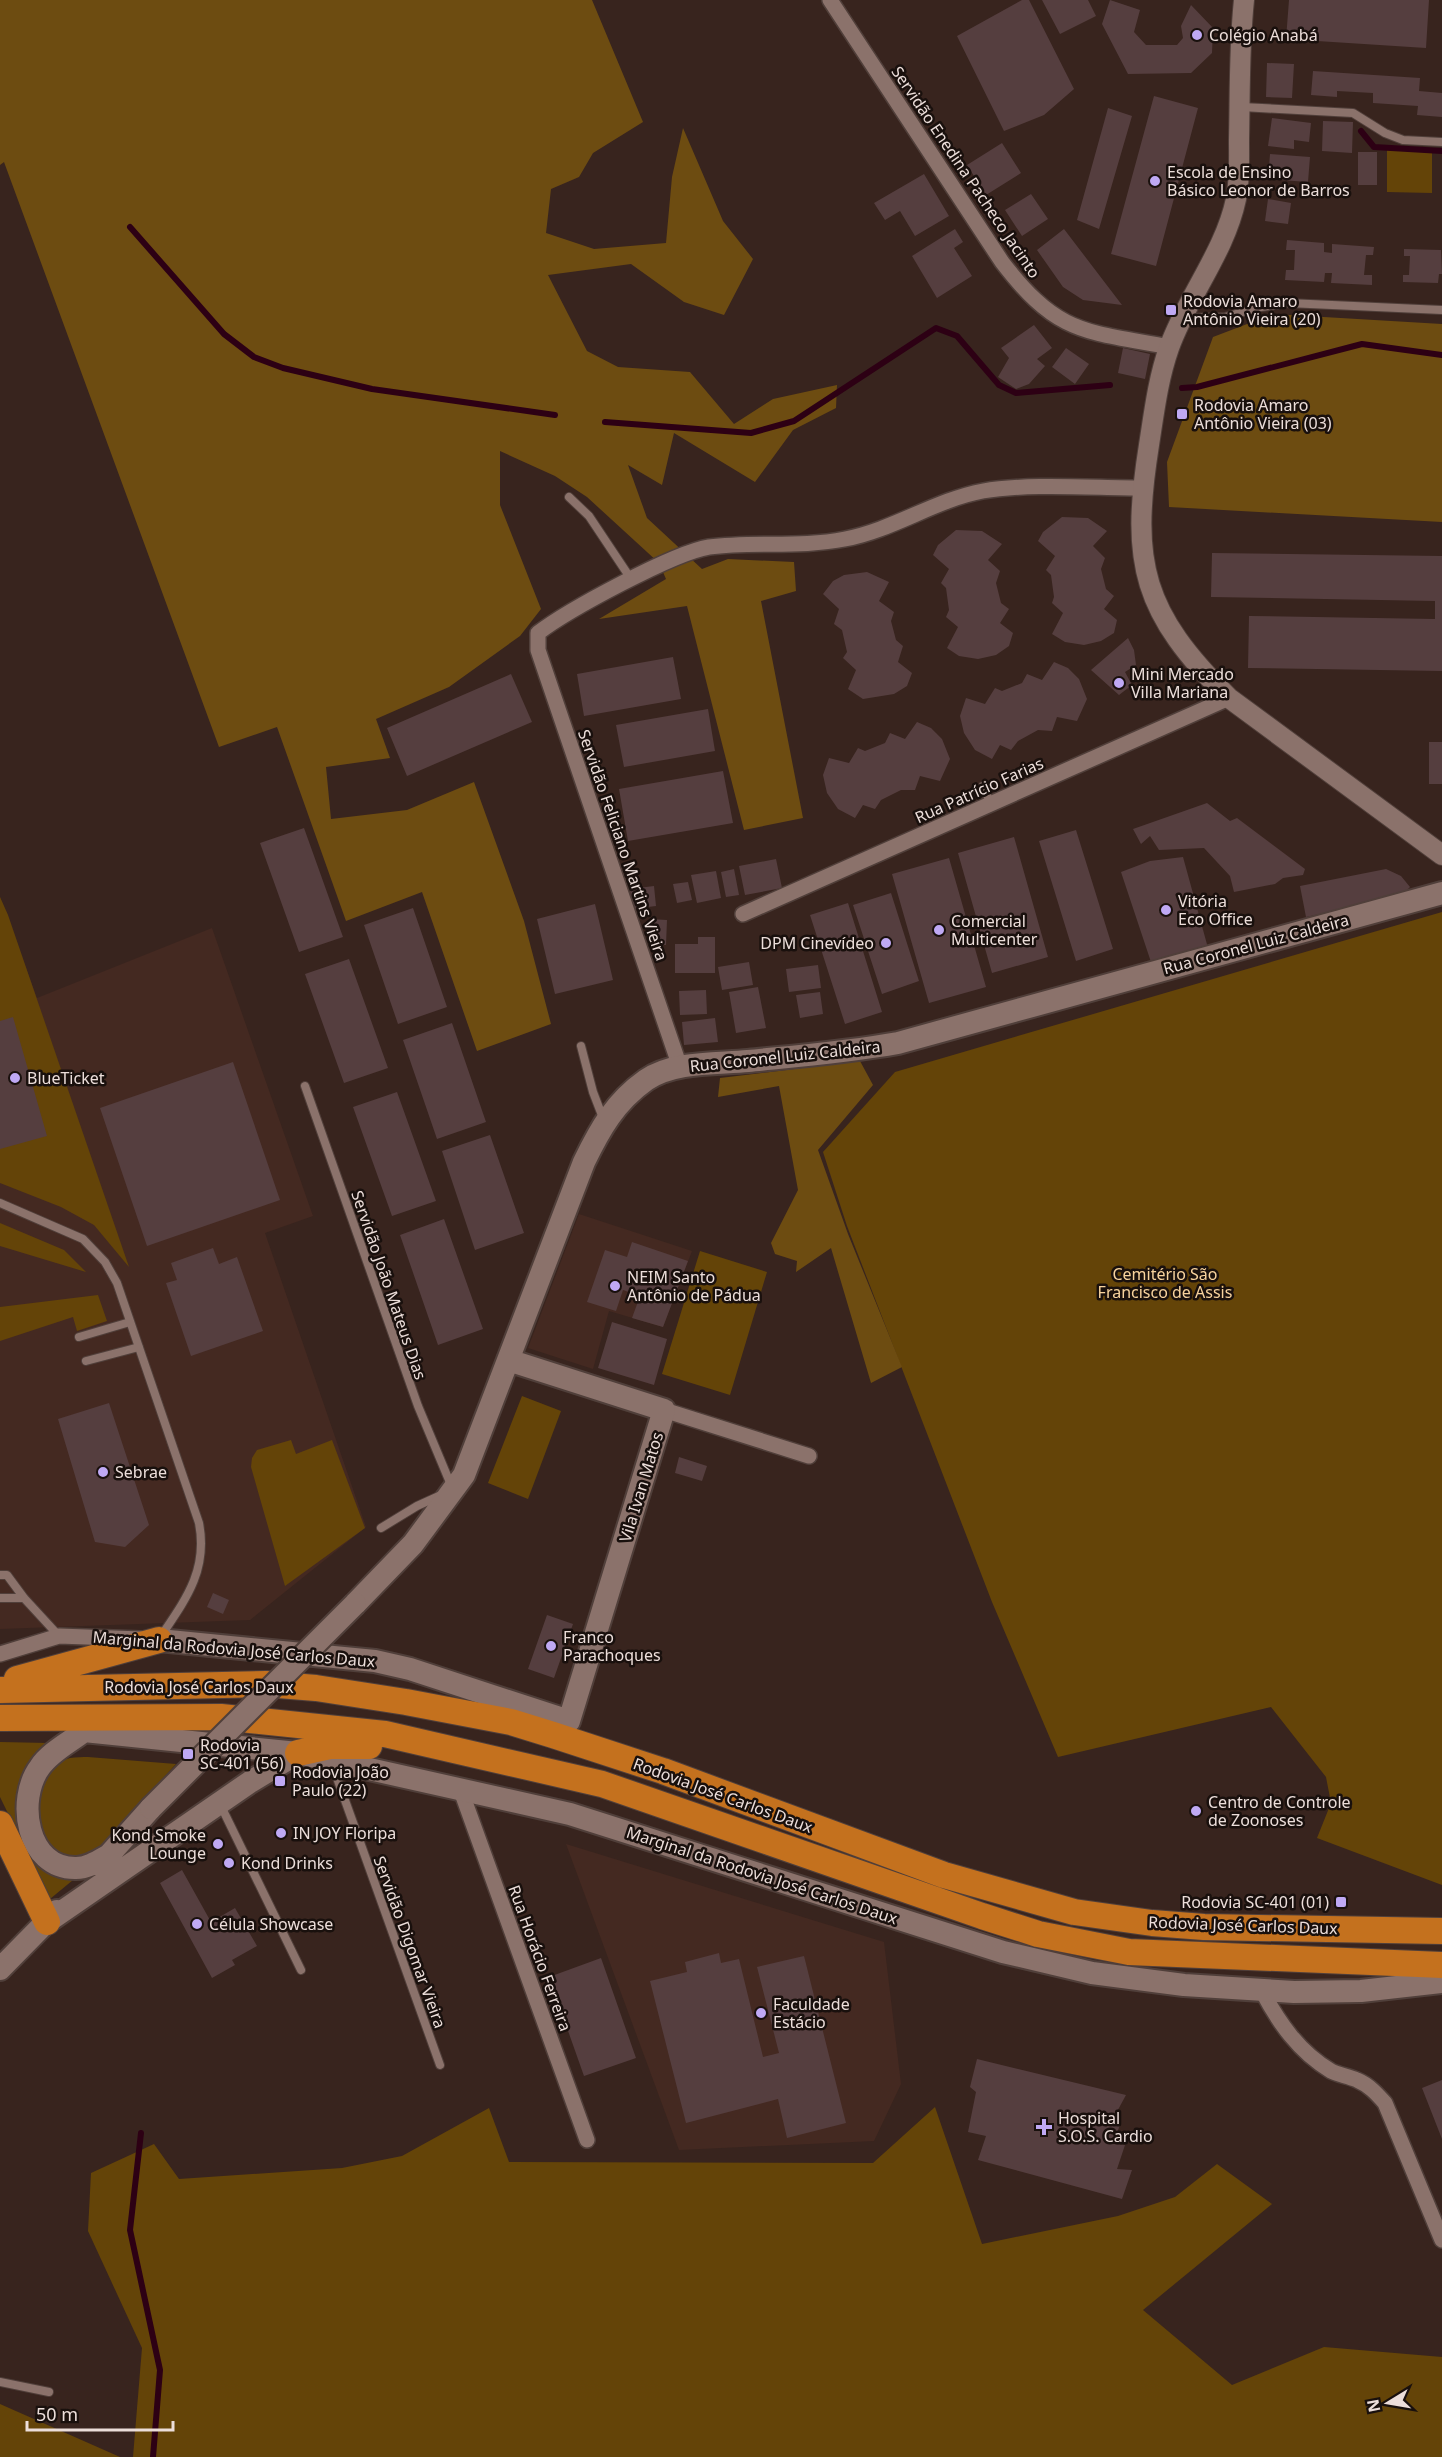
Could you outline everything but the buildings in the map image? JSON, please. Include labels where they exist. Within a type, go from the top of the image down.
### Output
[{"type":"highway","points":[[0,1684],[159,1640]]},
{"type":"highway","name":"Rodovia José Carlos Daux","points":[[0,1690],[219,1683],[316,1688],[437,1707],[510,1722],[663,1771],[944,1875],[1074,1912],[1152,1923],[1204,1927],[1442,1931]]},
{"type":"highway","name":"Rodovia José Carlos Daux","points":[[0,1718],[221,1717],[385,1734],[602,1784],[982,1916],[1092,1947],[1129,1952],[1442,1965]]},
{"type":"highway","points":[[41,1718],[84,1731]]},
{"type":"highway","points":[[568,1721],[663,1771]]},
{"type":"highway","points":[[298,1753],[330,1746],[450,1748]]},
{"type":"highway","points":[[0,1824],[47,1922]]},
{"type":"main road","name":"Rua Coronel Luiz Caldeira","points":[[47,1922],[151,1808],[406,1551],[453,1490],[474,1452],[564,1210],[605,1122],[617,1104],[648,1079],[680,1067],[864,1049],[898,1043],[1442,893]]},
{"type":"main road","name":"Vila Ivan Matos","points":[[508,1360],[664,1410],[568,1721]]},
{"type":"main road","name":"Marginal da Rodovia José Carlos Daux","points":[[159,1640],[375,1661],[411,1669],[568,1721]]},
{"type":"main road","name":"Marginal da Rodovia José Carlos Daux","points":[[84,1731],[298,1753],[570,1814],[1003,1952],[1092,1973],[1262,1991],[1361,1991],[1442,1982]]},
{"type":"main road","points":[[84,1731],[40,1767],[28,1794],[28,1825],[37,1846],[55,1863],[66,1867],[79,1868],[111,1854]]},
{"type":"main road","points":[[0,1969],[47,1922],[220,1803],[298,1753]]},
{"type":"street","name":"Servidão Enedina Pacheco Jacinto","points":[[830,0],[1002,262],[1026,294],[1069,325],[1169,347]]},
{"type":"street","points":[[1244,0],[1236,200],[1217,249],[1169,347],[1155,406],[1142,488],[1144,566],[1152,596],[1184,649],[1229,698],[1442,855]]},
{"type":"street","points":[[632,580],[679,557],[705,548],[730,544],[816,543],[846,539],[876,531],[956,499],[982,492],[1008,489],[1142,488]]},
{"type":"street","name":"Servidão Feliciano Martins Vieira","points":[[632,580],[538,633],[538,650],[680,1067]]},
{"type":"street","name":"Rua Patrício Farias","points":[[742,914],[1229,698]]},
{"type":"street","points":[[664,1410],[809,1456]]},
{"type":"street","name":"Marginal da Rodovia José Carlos Daux","points":[[0,1654],[59,1636],[159,1640]]},
{"type":"street","name":"Rua Horácio Ferreira","points":[[460,1788],[586,2140]]},
{"type":"street","points":[[1262,1991],[1294,2041],[1317,2062],[1334,2073],[1359,2080],[1372,2088],[1385,2103],[1442,2240]]},
{"type":"lane","points":[[1240,107],[1353,113],[1375,128],[1403,140],[1442,142]]},
{"type":"lane","points":[[1183,318],[1225,317],[1261,307],[1288,303],[1442,310]]},
{"type":"lane","points":[[569,497],[589,516],[632,580]]},
{"type":"lane","points":[[983,786],[991,804]]},
{"type":"lane","points":[[581,1046],[593,1092],[605,1122]]},
{"type":"lane","name":"Servidão João Mateus Dias","points":[[305,1086],[418,1406],[453,1490]]},
{"type":"lane","points":[[0,1203],[83,1239],[105,1262],[117,1283],[198,1523],[202,1541],[200,1566],[180,1607],[159,1640]]},
{"type":"lane","points":[[79,1337],[130,1322]]},
{"type":"lane","points":[[86,1361],[139,1347]]},
{"type":"lane","points":[[381,1528],[417,1506],[453,1490]]},
{"type":"lane","points":[[0,1575],[7,1575],[24,1598],[59,1636]]},
{"type":"lane","points":[[0,1598],[24,1598]]},
{"type":"lane","name":"Servidão Digomar Vieira","points":[[331,1760],[440,2065]]},
{"type":"lane","points":[[220,1803],[301,1970]]},
{"type":"lane","points":[[0,2382],[49,2392]]},
{"type":"shaded area","points":[[0,0],[592,0],[643,122],[593,153],[579,177],[551,189],[546,233],[594,249],[666,243],[672,177],[683,128],[723,221],[753,259],[724,315],[684,302],[631,264],[548,275],[587,351],[618,367],[690,372],[734,424],[773,399],[837,385],[836,408],[793,430],[755,482],[674,433],[662,485],[628,465],[647,518],[702,569],[728,559],[794,562],[796,591],[761,601],[803,818],[744,830],[687,606],[599,619],[666,579],[659,563],[587,497],[555,476],[500,451],[500,505],[541,609],[520,636],[449,687],[376,719],[390,758],[326,767],[331,819],[407,810],[474,782],[524,921],[551,1024],[477,1051],[422,892],[346,921],[277,727],[219,747],[4,162],[0,165]]},
{"type":"shaded area","points":[[1273,314],[1442,324],[1442,522],[1169,507],[1167,462],[1213,337]]},
{"type":"shaded area","points":[[0,897],[37,998],[212,928],[313,1216],[265,1233],[366,1527],[250,1620],[0,1629]]},
{"type":"shaded area","points":[[860,1061],[873,1085],[818,1150],[848,1234],[902,1367],[871,1383],[831,1248],[796,1272],[797,1261],[775,1254],[771,1243],[798,1190],[779,1086],[718,1097],[720,1078]]},
{"type":"shaded area","name":"NEIM Santo Antônio de Pádua","points":[[579,1214],[692,1251],[663,1327],[609,1311],[593,1369],[528,1348]]},
{"type":"shaded area","name":"Faculdade Estácio","points":[[566,1844],[884,1942],[901,2084],[874,2141],[679,2150]]},
{"type":"green space","points":[[1387,149],[1432,150],[1432,193],[1387,192]]},
{"type":"green space","points":[[0,897],[129,1267],[94,1225],[61,1207],[0,1183]]},
{"type":"green space","name":"Cemitério São Francisco de Assis","points":[[1442,912],[1442,1885],[1317,1838],[1331,1803],[1326,1777],[1271,1707],[1058,1757],[992,1602],[847,1226],[823,1152],[895,1072]]},
{"type":"green space","points":[[0,1223],[64,1250],[86,1272],[0,1246]]},
{"type":"green space","points":[[700,1251],[767,1272],[730,1395],[662,1374]]},
{"type":"green space","points":[[98,1295],[107,1321],[77,1331],[73,1317],[0,1341],[0,1307]]},
{"type":"green space","points":[[522,1396],[561,1411],[528,1499],[488,1483]]},
{"type":"green space","points":[[291,1440],[296,1454],[332,1440],[365,1528],[285,1586],[251,1467],[252,1458],[257,1450]]},
{"type":"green space","points":[[0,1742],[48,1743],[31,1763],[17,1806],[59,1875],[73,1880],[50,1899],[0,1797]]},
{"type":"green space","points":[[88,1757],[176,1764],[97,1852],[75,1857],[58,1852],[46,1839],[40,1821],[39,1801],[44,1782],[54,1767],[70,1758]]},
{"type":"green space","points":[[935,2107],[982,2244],[1118,2216],[1175,2197],[1217,2164],[1272,2204],[1143,2310],[1232,2385],[1324,2347],[1442,2357],[1442,2457],[133,2457],[142,2348],[88,2231],[91,2173],[154,2144],[179,2179],[342,2168],[402,2156],[489,2108],[509,2162],[873,2163]]},
{"type":"green space","points":[[0,2404],[120,2457],[0,2457]]},
{"type":"waterway","points":[[1361,131],[1374,147],[1442,151]]},
{"type":"waterway","points":[[130,227],[224,334],[254,357],[283,368],[372,389],[555,415]]},
{"type":"waterway","points":[[605,422],[751,433],[794,421],[936,328],[957,336],[999,385],[1016,393],[1110,385]]},
{"type":"waterway","points":[[1182,388],[1197,387],[1362,344],[1442,355]]},
{"type":"waterway","points":[[141,2133],[130,2230],[160,2370],[153,2457]]},
{"type":"place","name":"Colégio Anabá","points":[[1197,35]]},
{"type":"place","name":"Escola de Ensino Básico Leonor de Barros","points":[[1155,181]]},
{"type":"place","name":"Rodovia Amaro Antônio Vieira (20)","points":[[1171,310]]},
{"type":"place","name":"Rodovia Amaro Antônio Vieira (03)","points":[[1182,414]]},
{"type":"place","name":"Mini Mercado Villa Mariana","points":[[1119,683]]},
{"type":"place","name":"Vitória Eco Office","points":[[1166,910]]},
{"type":"place","name":"Comercial Multicenter","points":[[939,930]]},
{"type":"place","name":"DPM Cinevídeo","points":[[886,943]]},
{"type":"place","name":"BlueTicket","points":[[15,1078]]},
{"type":"place","name":"NEIM Santo Antônio de Pádua","points":[[615,1286]]},
{"type":"place","name":"Sebrae","points":[[103,1472]]},
{"type":"place","name":"Franco Parachoques","points":[[551,1646]]},
{"type":"place","name":"Rodovia SC-401 (56)","points":[[188,1754]]},
{"type":"place","name":"Rodovia João Paulo (22)","points":[[280,1781]]},
{"type":"place","name":"Centro de Controle de Zoonoses","points":[[1196,1811]]},
{"type":"place","name":"IN JOY Floripa","points":[[281,1833]]},
{"type":"place","name":"Kond Smoke Lounge","points":[[218,1844]]},
{"type":"place","name":"Kond Drinks","points":[[229,1863]]},
{"type":"place","name":"Rodovia SC-401 (01)","points":[[1341,1902]]},
{"type":"place","name":"Célula Showcase","points":[[197,1924]]},
{"type":"place","name":"Faculdade Estácio","points":[[761,2013]]},
{"type":"place","name":"Hospital S.O.S. Cardio","points":[[1044,2127]]}]
